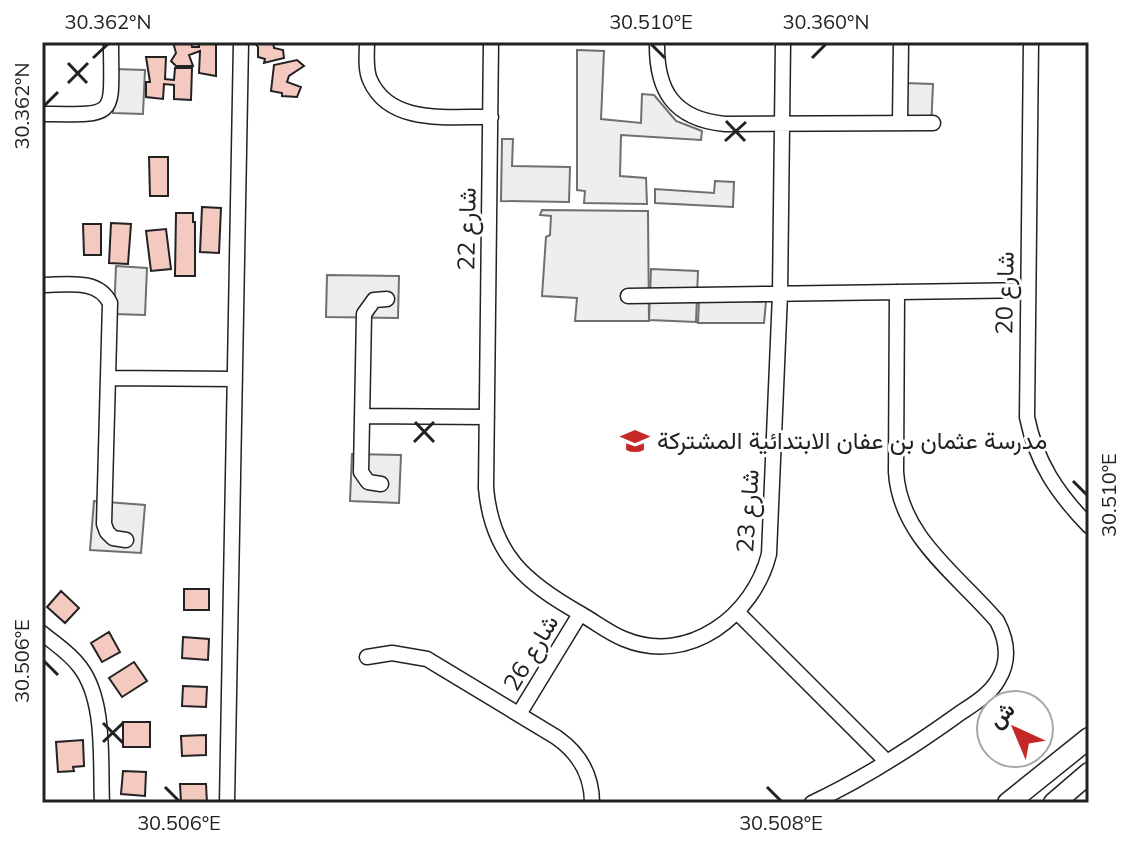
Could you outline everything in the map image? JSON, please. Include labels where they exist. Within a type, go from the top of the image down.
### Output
[{"type":"main road","points":[[1008,803],[1089,738]]},
{"type":"main road","points":[[1054,803],[1089,773]]},
{"type":"street","points":[[42,114],[94,115],[105,109],[111,98],[111,42]]},
{"type":"street","points":[[227,803],[241,42]]},
{"type":"street","points":[[367,42],[370,79],[392,104],[421,116],[491,117]]},
{"type":"street","name":"شارع 22","points":[[487,417],[491,42]]},
{"type":"street","points":[[657,42],[660,80],[672,100],[701,120],[725,124],[933,123]]},
{"type":"street","name":"شارع 23","points":[[487,417],[488,502],[500,542],[526,578],[549,596],[624,639],[664,645],[705,636],[738,613],[760,583],[769,554],[780,294],[783,42]]},
{"type":"street","points":[[900,123],[901,42]]},
{"type":"street","name":"شارع 20","points":[[1031,42],[1025,398],[1031,436],[1051,481],[1089,526]]},
{"type":"street","points":[[42,285],[99,288],[107,296],[112,310],[105,528],[113,538],[126,540]]},
{"type":"street","points":[[628,296],[1027,290]]},
{"type":"street","points":[[812,803],[887,762],[987,693],[1000,678],[1006,659],[1005,639],[997,621],[915,532],[899,497],[896,472],[897,292]]},
{"type":"street","points":[[381,484],[368,482],[361,472],[364,314],[365,308],[374,300],[387,299]]},
{"type":"street","points":[[109,378],[235,379]]},
{"type":"street","points":[[362,416],[487,417]]},
{"type":"street","points":[[738,613],[887,762]]},
{"type":"street","name":"شارع 26","points":[[519,714],[580,614]]},
{"type":"street","points":[[42,633],[79,666],[92,688],[97,711],[102,803]]},
{"type":"street","points":[[367,657],[392,653],[427,659],[519,714],[575,753],[588,774],[592,803]]},
{"type":"shaded area","points":[[577,50],[604,51],[601,119],[641,123],[642,94],[654,95],[676,121],[702,131],[701,140],[621,135],[620,176],[646,178],[647,204],[584,203],[585,191],[577,190]]},
{"type":"shaded area","points":[[114,69],[145,70],[143,114],[113,113]]},
{"type":"shaded area","points":[[904,83],[933,84],[931,130],[903,129]]},
{"type":"shaded area","points":[[502,139],[513,139],[512,166],[570,167],[569,202],[501,201]]},
{"type":"shaded area","points":[[715,181],[734,182],[733,207],[655,203],[655,189],[714,193]]},
{"type":"shaded area","points":[[542,210],[648,211],[649,321],[575,321],[577,298],[542,296],[546,237],[550,235],[551,216],[540,215]]},
{"type":"shaded area","points":[[116,266],[147,268],[145,315],[114,314]]},
{"type":"shaded area","points":[[651,269],[698,271],[696,322],[649,320]]},
{"type":"shaded area","points":[[327,275],[399,276],[398,318],[326,317]]},
{"type":"shaded area","points":[[699,299],[766,301],[764,323],[698,323]]},
{"type":"shaded area","points":[[352,454],[401,455],[399,503],[350,501]]},
{"type":"shaded area","points":[[94,501],[145,505],[141,553],[90,550]]},
{"type":"building","points":[[173,42],[191,42],[192,47],[199,47],[199,42],[216,42],[216,76],[199,73],[200,51],[189,55],[193,66],[176,66],[171,61],[176,53]]},
{"type":"building","points":[[254,42],[273,42],[274,48],[283,50],[284,58],[264,63],[265,59],[258,57],[258,47]]},
{"type":"building","points":[[146,57],[166,57],[165,79],[174,80],[175,68],[192,68],[191,100],[174,99],[174,85],[164,84],[163,99],[146,97],[146,82],[150,82]]},
{"type":"building","points":[[297,60],[304,66],[289,76],[287,82],[301,87],[297,97],[271,91],[274,65]]},
{"type":"building","points":[[149,157],[168,157],[168,196],[150,196]]},
{"type":"building","points":[[202,207],[221,208],[219,253],[200,252]]},
{"type":"building","points":[[176,213],[193,213],[195,276],[175,276]]},
{"type":"building","points":[[111,223],[131,224],[128,264],[109,263]]},
{"type":"building","points":[[83,224],[101,224],[101,255],[84,255]]},
{"type":"building","points":[[166,229],[171,269],[151,271],[146,231]]},
{"type":"building","points":[[184,589],[209,589],[209,610],[184,610]]},
{"type":"building","points":[[61,591],[79,608],[65,623],[47,607]]},
{"type":"building","points":[[109,632],[120,652],[102,662],[91,643]]},
{"type":"building","points":[[183,637],[209,639],[208,660],[182,658]]},
{"type":"building","points":[[134,662],[147,681],[122,697],[109,678]]},
{"type":"building","points":[[183,686],[207,687],[206,707],[182,706]]},
{"type":"building","points":[[123,722],[150,722],[150,747],[123,747]]},
{"type":"building","points":[[206,735],[206,755],[182,756],[181,736]]},
{"type":"building","points":[[83,740],[84,766],[73,767],[74,771],[58,772],[56,742]]},
{"type":"building","points":[[123,771],[146,772],[145,796],[121,794]]},
{"type":"building","points":[[180,784],[206,784],[207,803],[181,803]]},
{"type":"place","name":"مدرسة عثمان بن عفان الابتدائية المشتركة","points":[[635,441]]}]
